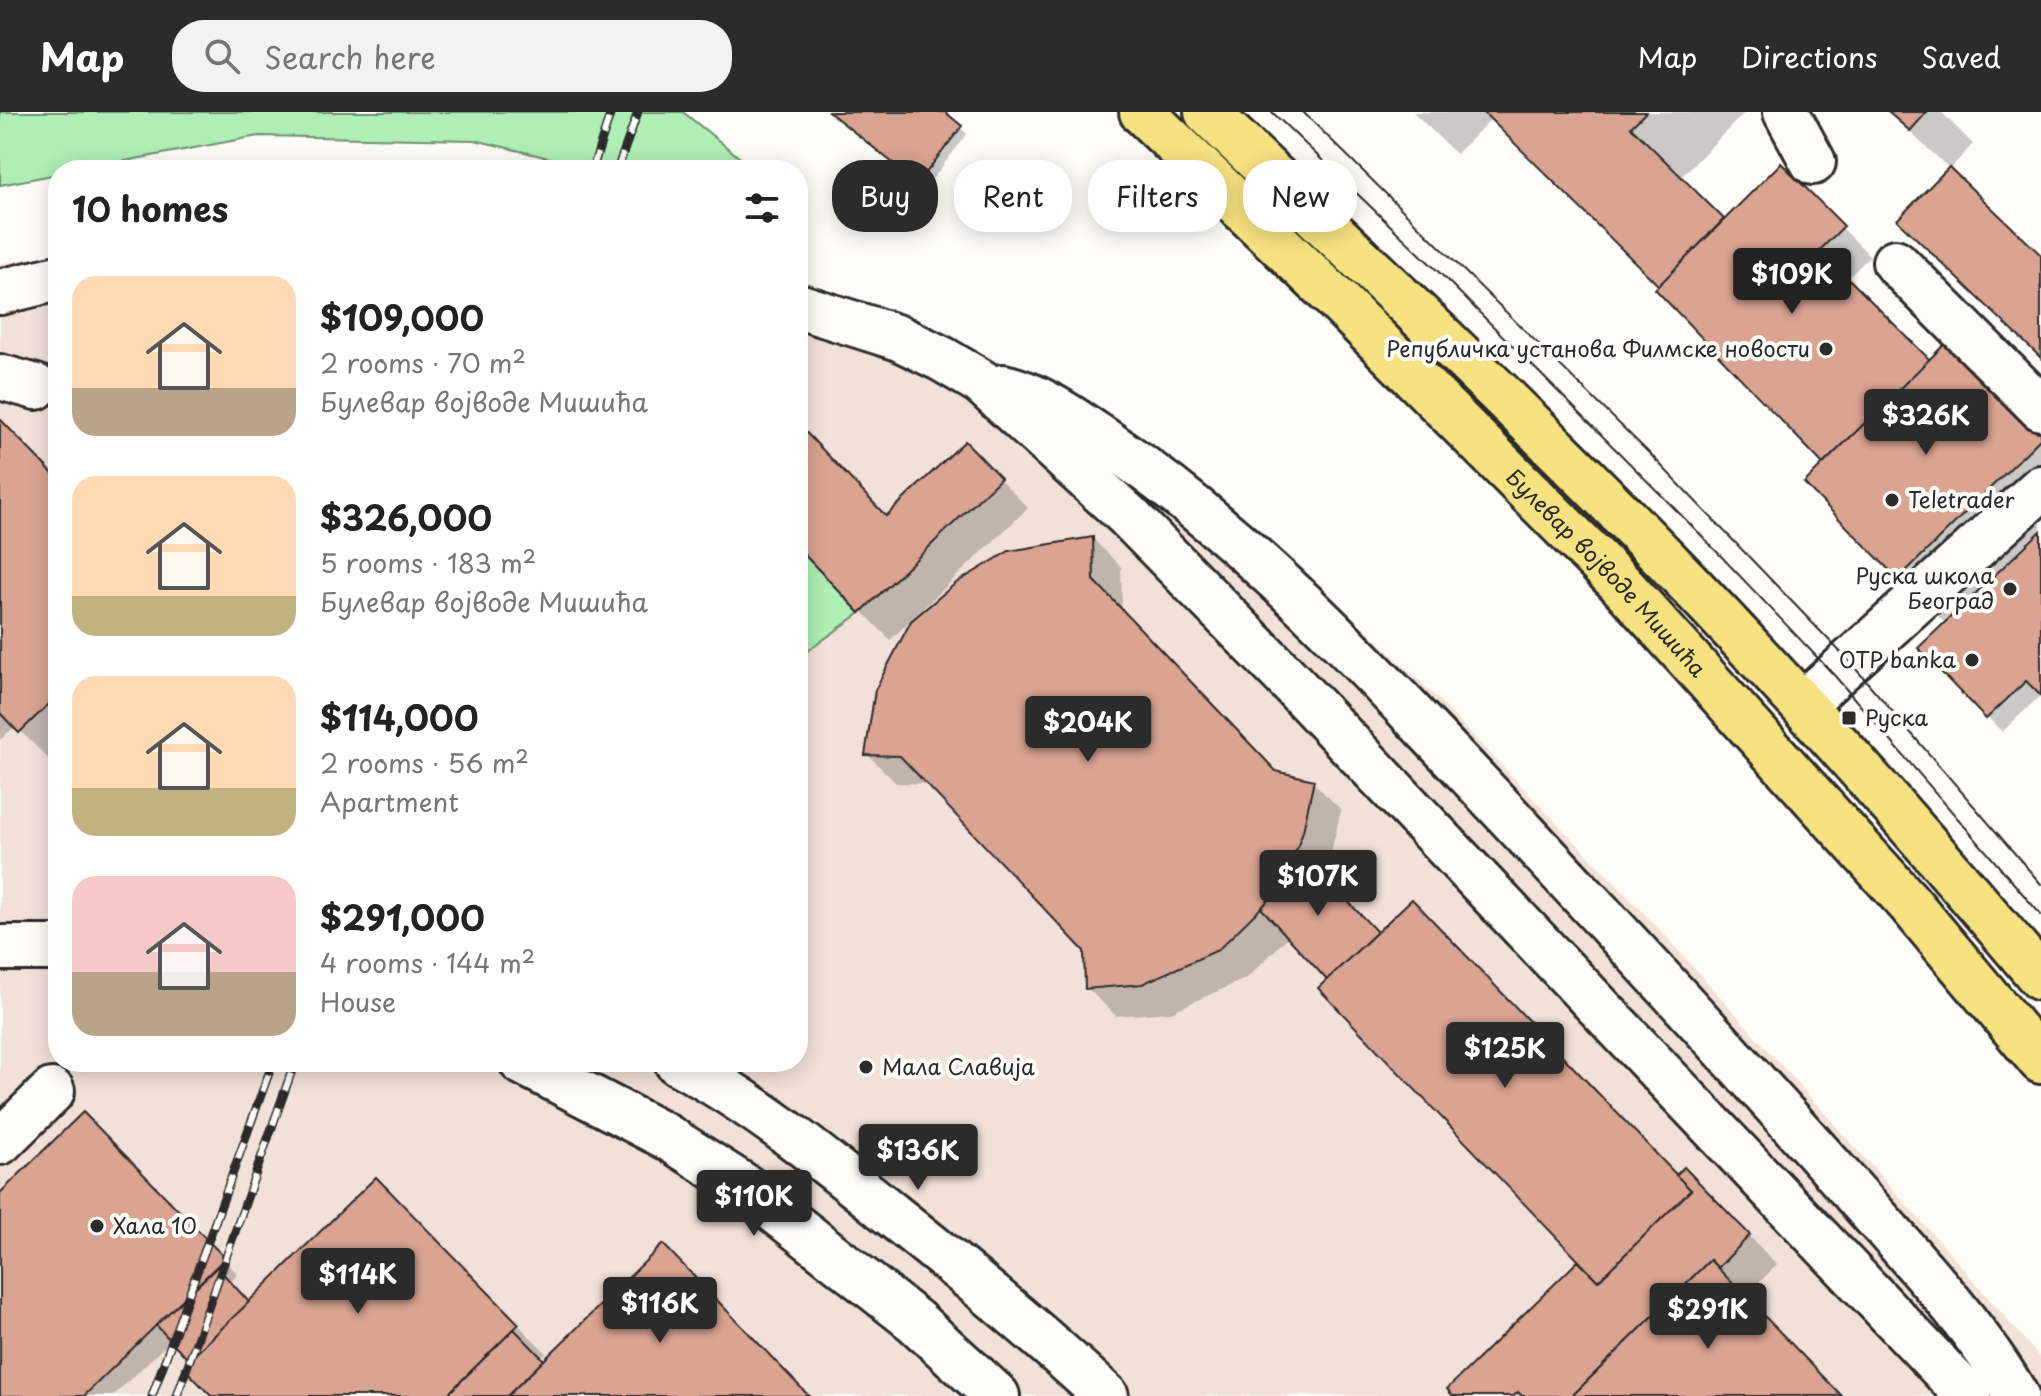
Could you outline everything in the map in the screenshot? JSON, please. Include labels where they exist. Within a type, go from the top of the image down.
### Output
[{"type":"main road","name":"Булевар војводе Мишића","points":[[1142,112],[1337,300],[1620,583],[1909,903],[2041,1061]]},
{"type":"main road","points":[[1207,112],[1661,556],[1803,704],[2041,978]]},
{"type":"street","points":[[1786,112],[1813,162]]},
{"type":"street","points":[[1895,262],[2041,408]]},
{"type":"street","points":[[0,292],[48,280]]},
{"type":"street","points":[[808,309],[899,338],[981,382],[1128,516],[1272,663],[1968,1396]]},
{"type":"street","points":[[981,382],[1017,390],[1034,398],[1065,414],[1131,459],[1191,504],[1345,643],[1543,850],[1748,1073],[1974,1332],[2016,1396]]},
{"type":"street","points":[[1803,704],[2041,488]]},
{"type":"street","points":[[0,948],[48,948]]},
{"type":"street","points":[[541,1072],[667,1137],[744,1186],[915,1321],[997,1396]]},
{"type":"street","points":[[693,1072],[767,1117],[963,1271],[1106,1396]]},
{"type":"street","points":[[0,1142],[52,1091]]},
{"type":"street","points":[[915,1321],[963,1271]]},
{"type":"shaded area","points":[[48,255],[48,1072],[808,1072],[808,294],[863,309],[1033,380],[1230,509],[1330,596],[1423,684],[1660,930],[1949,1252],[2041,1359],[2041,1396],[0,1396],[0,264]]},
{"type":"green space","points":[[0,112],[683,112],[743,160],[557,160],[475,140],[258,136],[130,160],[48,160],[48,176],[0,185]]},
{"type":"green space","points":[[808,558],[860,613],[808,651]]},
{"type":"building","points":[[829,112],[945,112],[962,126],[936,160],[889,160]]},
{"type":"building","points":[[1483,112],[1646,112],[1631,127],[1724,219],[1659,286]]},
{"type":"building","points":[[1888,112],[1927,112],[1910,131]]},
{"type":"building","points":[[1781,163],[1844,226],[1820,250],[1930,360],[1823,464],[1655,289]]},
{"type":"building","points":[[1949,167],[2041,255],[2041,358],[1897,220]]},
{"type":"building","points":[[1954,335],[2041,425],[2041,438],[1898,579],[1804,483]]},
{"type":"building","points":[[0,419],[48,469],[48,705],[19,733],[0,713]]},
{"type":"building","points":[[808,434],[886,516],[965,441],[1001,478],[860,613],[808,558]]},
{"type":"building","name":"Руска школа Београд","points":[[2041,531],[2041,696],[2026,681],[1986,719],[1918,648]]},
{"type":"building","points":[[1093,537],[1094,580],[1276,771],[1314,780],[1303,831],[1290,868],[1274,895],[1218,950],[1142,984],[1085,989],[1084,951],[900,756],[865,755],[875,690],[911,621],[956,583],[1009,551]]},
{"type":"building","points":[[1304,855],[1377,932],[1327,980],[1261,908],[1274,895],[1290,868]]},
{"type":"building","points":[[1412,899],[1691,1190],[1598,1281],[1318,988]]},
{"type":"building","name":"Хала 10","points":[[83,1112],[225,1258],[84,1396],[0,1396],[0,1193]]},
{"type":"building","points":[[1684,1167],[1750,1235],[1718,1268],[1710,1260],[1572,1396],[1522,1396],[1518,1392],[1514,1396],[1453,1396],[1447,1389],[1578,1261],[1598,1281],[1691,1190],[1676,1175]]},
{"type":"building","points":[[376,1177],[519,1324],[446,1396],[211,1396],[183,1367]]},
{"type":"building","points":[[663,1244],[809,1396],[507,1396],[544,1360]]},
{"type":"building","points":[[1710,1260],[1842,1396],[1572,1396]]},
{"type":"building","points":[[217,1267],[249,1302],[189,1360],[156,1325]]},
{"type":"building","points":[[514,1329],[544,1360],[507,1396],[446,1396]]},
{"type":"tram line","points":[[1272,112],[1445,278],[1699,533],[1834,675],[2041,915]]},
{"type":"tram line","points":[[1303,112],[1652,456],[1849,661],[2041,884]]},
{"type":"railway","points":[[595,160],[611,112]]},
{"type":"railway","points":[[621,160],[638,112]]},
{"type":"railway","points":[[152,1396],[269,1072]]},
{"type":"railway","points":[[177,1396],[291,1072]]},
{"type":"place","name":"Републичка установа Филмске новости","points":[[1826,349]]},
{"type":"place","name":"Teletrader","points":[[1892,500]]},
{"type":"place","name":"Руска школа Београд","points":[[2010,589]]},
{"type":"place","name":"OTP banka","points":[[1972,660]]},
{"type":"place","name":"Руска","points":[[1849,718]]},
{"type":"place","name":"Мала Славија","points":[[866,1067]]},
{"type":"place","name":"Хала 10","points":[[97,1226]]}]
